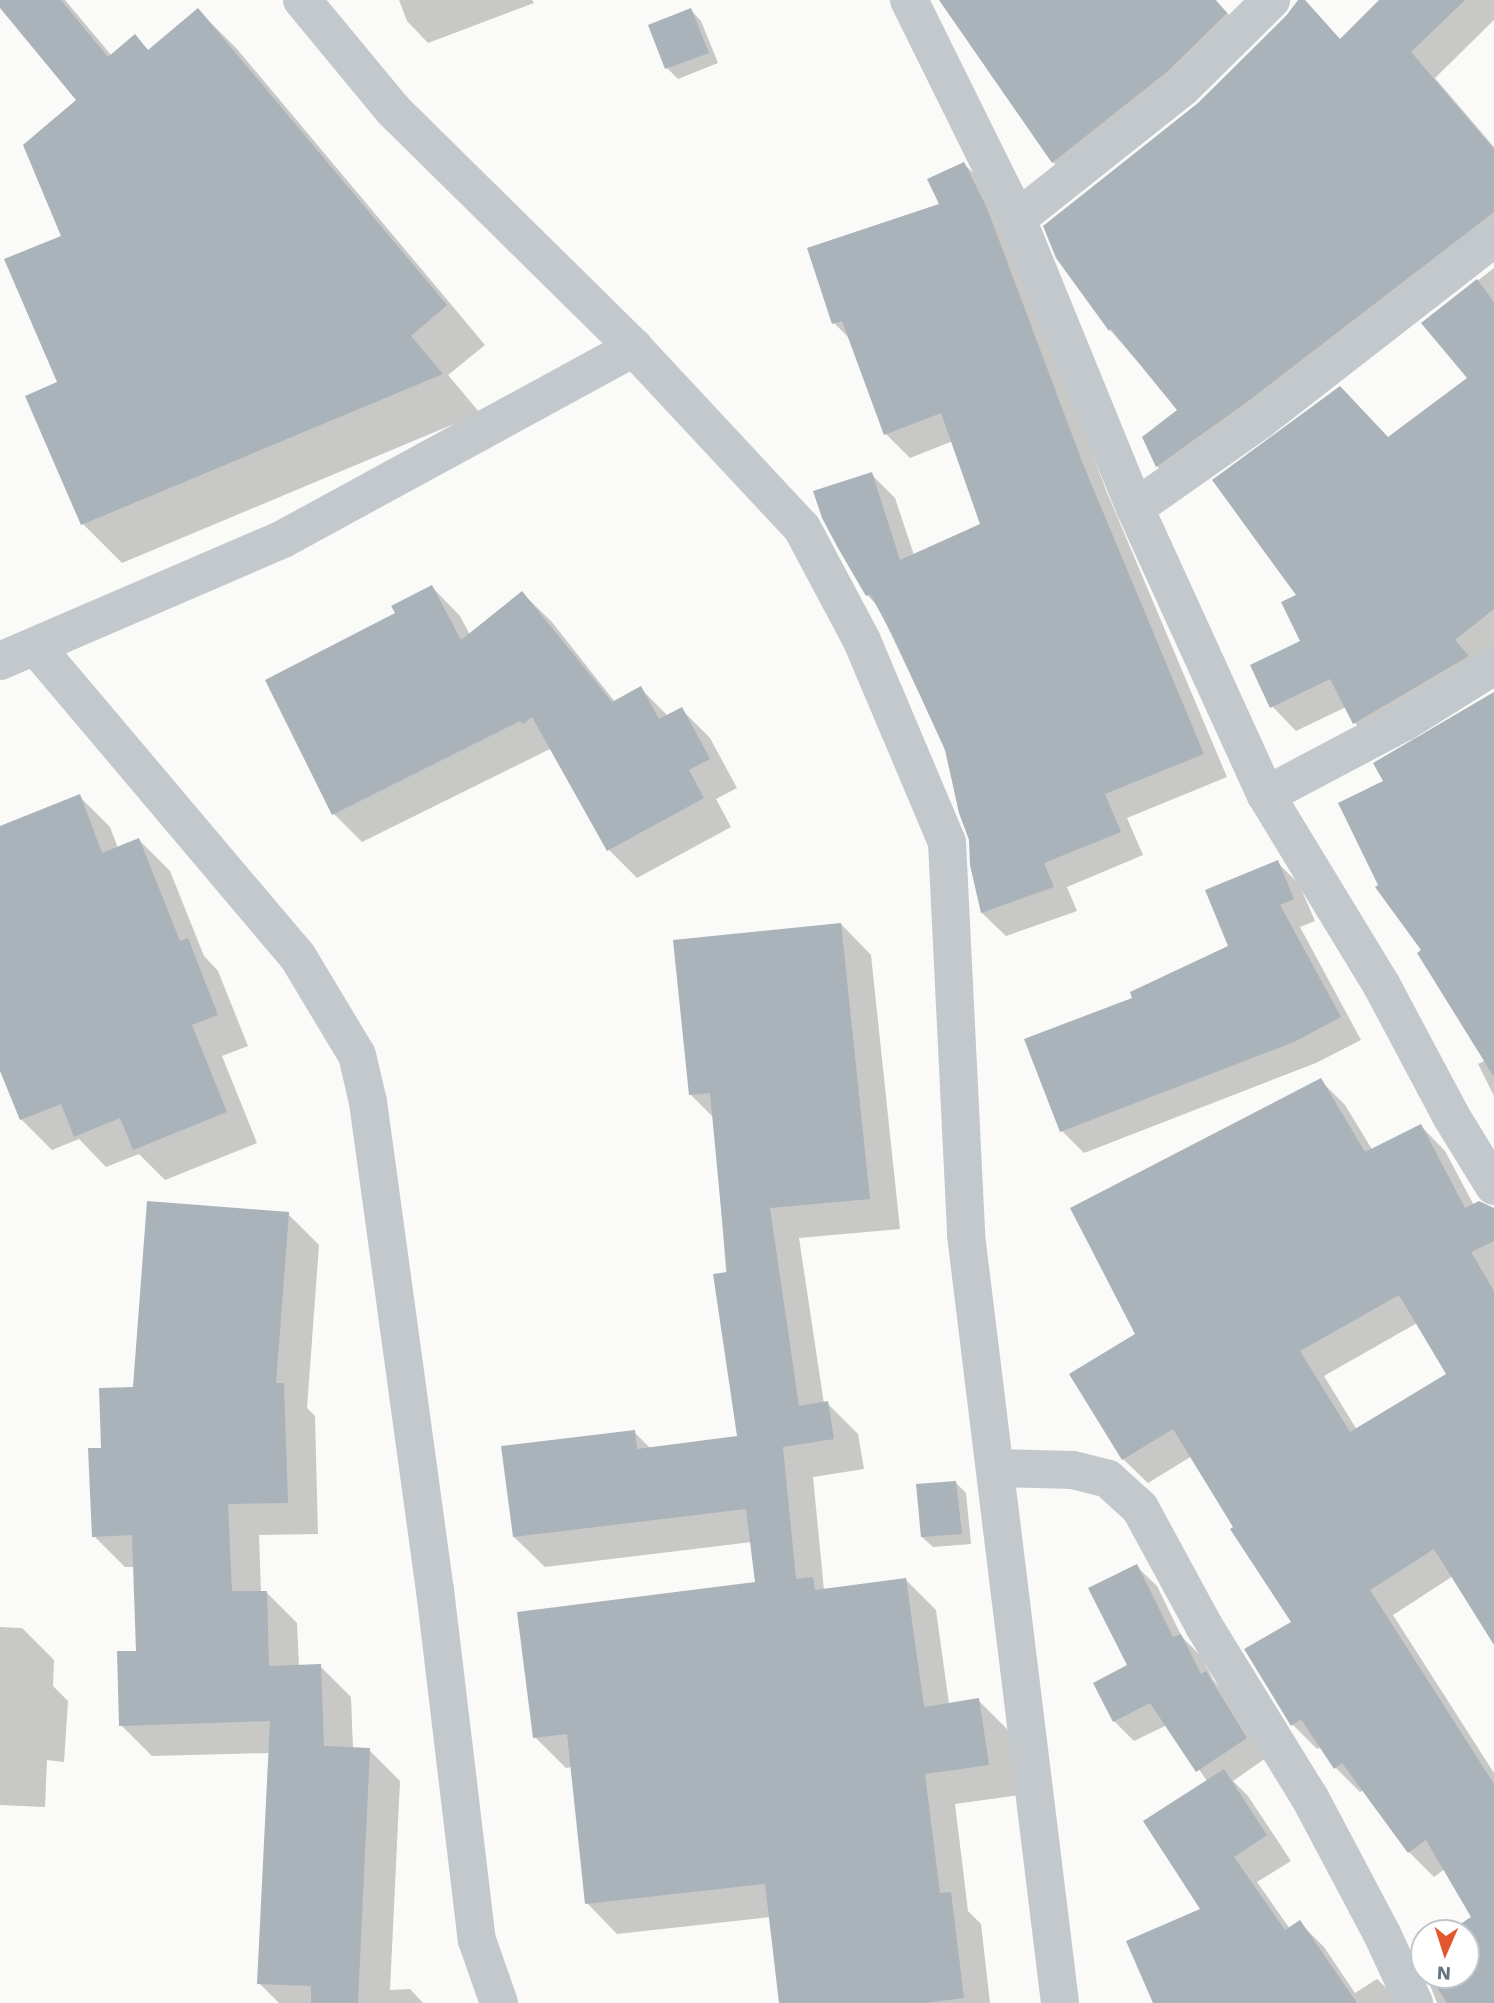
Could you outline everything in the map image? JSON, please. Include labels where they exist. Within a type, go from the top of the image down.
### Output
[{"type":"street","points":[[302,0],[393,110],[634,348],[802,528],[862,641],[947,842],[966,1234],[1059,2003]]},
{"type":"street","points":[[908,0],[1017,219],[1135,508],[1266,795],[1382,986],[1451,1116],[1494,1186]]},
{"type":"street","points":[[1017,219],[1183,87],[1271,0]]},
{"type":"street","points":[[1135,508],[1260,420],[1494,238]]},
{"type":"street","points":[[0,661],[283,539],[634,348]]},
{"type":"street","points":[[36,647],[298,957],[357,1055],[368,1102],[435,1590],[477,1940],[499,2003]]},
{"type":"street","points":[[1266,795],[1404,722],[1494,666]]},
{"type":"street","points":[[996,1468],[1073,1470],[1108,1479],[1140,1508],[1204,1626],[1310,1798],[1382,1934],[1413,2003]]},
{"type":"building","points":[[0,0],[61,0],[108,57],[135,34],[148,50],[198,8],[447,305],[411,336],[443,374],[81,525],[25,396],[57,382],[4,259],[61,236],[23,145],[76,100],[0,8]]},
{"type":"building","points":[[939,0],[1215,0],[1227,13],[1168,71],[1052,163]]},
{"type":"building","points":[[1298,0],[1305,0],[1340,39],[1379,0],[1465,0],[1411,52],[1494,149],[1494,212],[1247,402],[1156,467],[1142,437],[1177,410],[1111,329],[1109,331],[1056,258],[1043,226],[1198,103],[1286,16]]},
{"type":"building","points":[[691,8],[709,53],[665,69],[648,25]]},
{"type":"building","points":[[964,162],[987,208],[1083,464],[1204,754],[1105,794],[1121,832],[1044,863],[1054,887],[981,913],[970,865],[969,840],[959,813],[945,750],[892,634],[870,594],[866,596],[838,548],[822,518],[813,491],[872,472],[900,560],[980,524],[941,413],[884,435],[842,321],[832,324],[807,248],[939,204],[927,179]]},
{"type":"building","points":[[1477,279],[1494,302],[1494,609],[1455,640],[1469,656],[1353,724],[1330,679],[1270,708],[1250,665],[1300,641],[1281,602],[1296,595],[1212,480],[1340,386],[1388,437],[1467,378],[1421,323]]},
{"type":"building","points":[[432,585],[461,640],[522,591],[612,702],[641,686],[659,719],[682,707],[710,759],[689,770],[704,798],[607,851],[532,717],[523,724],[520,721],[332,815],[265,680],[395,613],[391,606]]},
{"type":"building","points":[[1494,692],[1494,1077],[1417,953],[1421,950],[1375,887],[1378,885],[1338,803],[1383,781],[1373,763]]},
{"type":"building","points":[[80,794],[102,853],[139,838],[180,941],[188,938],[218,1015],[192,1025],[227,1112],[133,1150],[120,1118],[74,1137],[61,1104],[20,1120],[0,1071],[0,826]]},
{"type":"building","points":[[1278,860],[1294,899],[1280,905],[1341,1017],[1294,1042],[1060,1132],[1024,1039],[1132,998],[1130,992],[1228,946],[1205,890]]},
{"type":"building","points":[[841,923],[870,1199],[770,1208],[799,1406],[828,1401],[834,1439],[783,1447],[796,1579],[813,1577],[815,1590],[906,1578],[924,1707],[979,1698],[989,1765],[925,1774],[940,1893],[951,1892],[964,1998],[925,2003],[779,2003],[765,1884],[585,1904],[567,1734],[533,1738],[517,1612],[755,1582],[746,1509],[513,1537],[501,1446],[635,1430],[637,1449],[737,1436],[713,1274],[727,1272],[710,1093],[689,1095],[673,940]]},
{"type":"building","points":[[1321,1078],[1365,1152],[1421,1124],[1465,1208],[1479,1201],[1494,1208],[1494,1241],[1471,1252],[1494,1291],[1494,1645],[1434,1549],[1370,1590],[1494,1784],[1494,2003],[1447,2003],[1438,1989],[1480,1989],[1480,1919],[1468,1919],[1471,1917],[1426,1840],[1408,1853],[1342,1763],[1334,1769],[1301,1719],[1291,1726],[1244,1649],[1291,1622],[1230,1529],[1233,1527],[1173,1429],[1122,1460],[1069,1374],[1135,1334],[1070,1208]],"holes":[[[1399,1295],[1446,1374],[1350,1432],[1300,1351]]]},
{"type":"building","points":[[147,1201],[289,1212],[276,1383],[284,1383],[288,1503],[228,1504],[232,1591],[267,1591],[269,1666],[321,1664],[324,1746],[370,1748],[358,2003],[311,2003],[311,1986],[257,1984],[270,1721],[119,1726],[117,1651],[136,1651],[132,1535],[92,1537],[88,1448],[101,1448],[99,1388],[133,1387]]},
{"type":"building","points":[[956,1481],[962,1534],[921,1537],[916,1484]]},
{"type":"building","points":[[1137,1564],[1173,1637],[1181,1634],[1201,1674],[1206,1671],[1247,1738],[1196,1772],[1150,1703],[1113,1722],[1093,1683],[1127,1665],[1088,1588]]},
{"type":"building","points":[[1224,1769],[1267,1835],[1234,1857],[1285,1930],[1300,1920],[1357,2003],[1153,2003],[1126,1941],[1200,1909],[1143,1821]]}]
